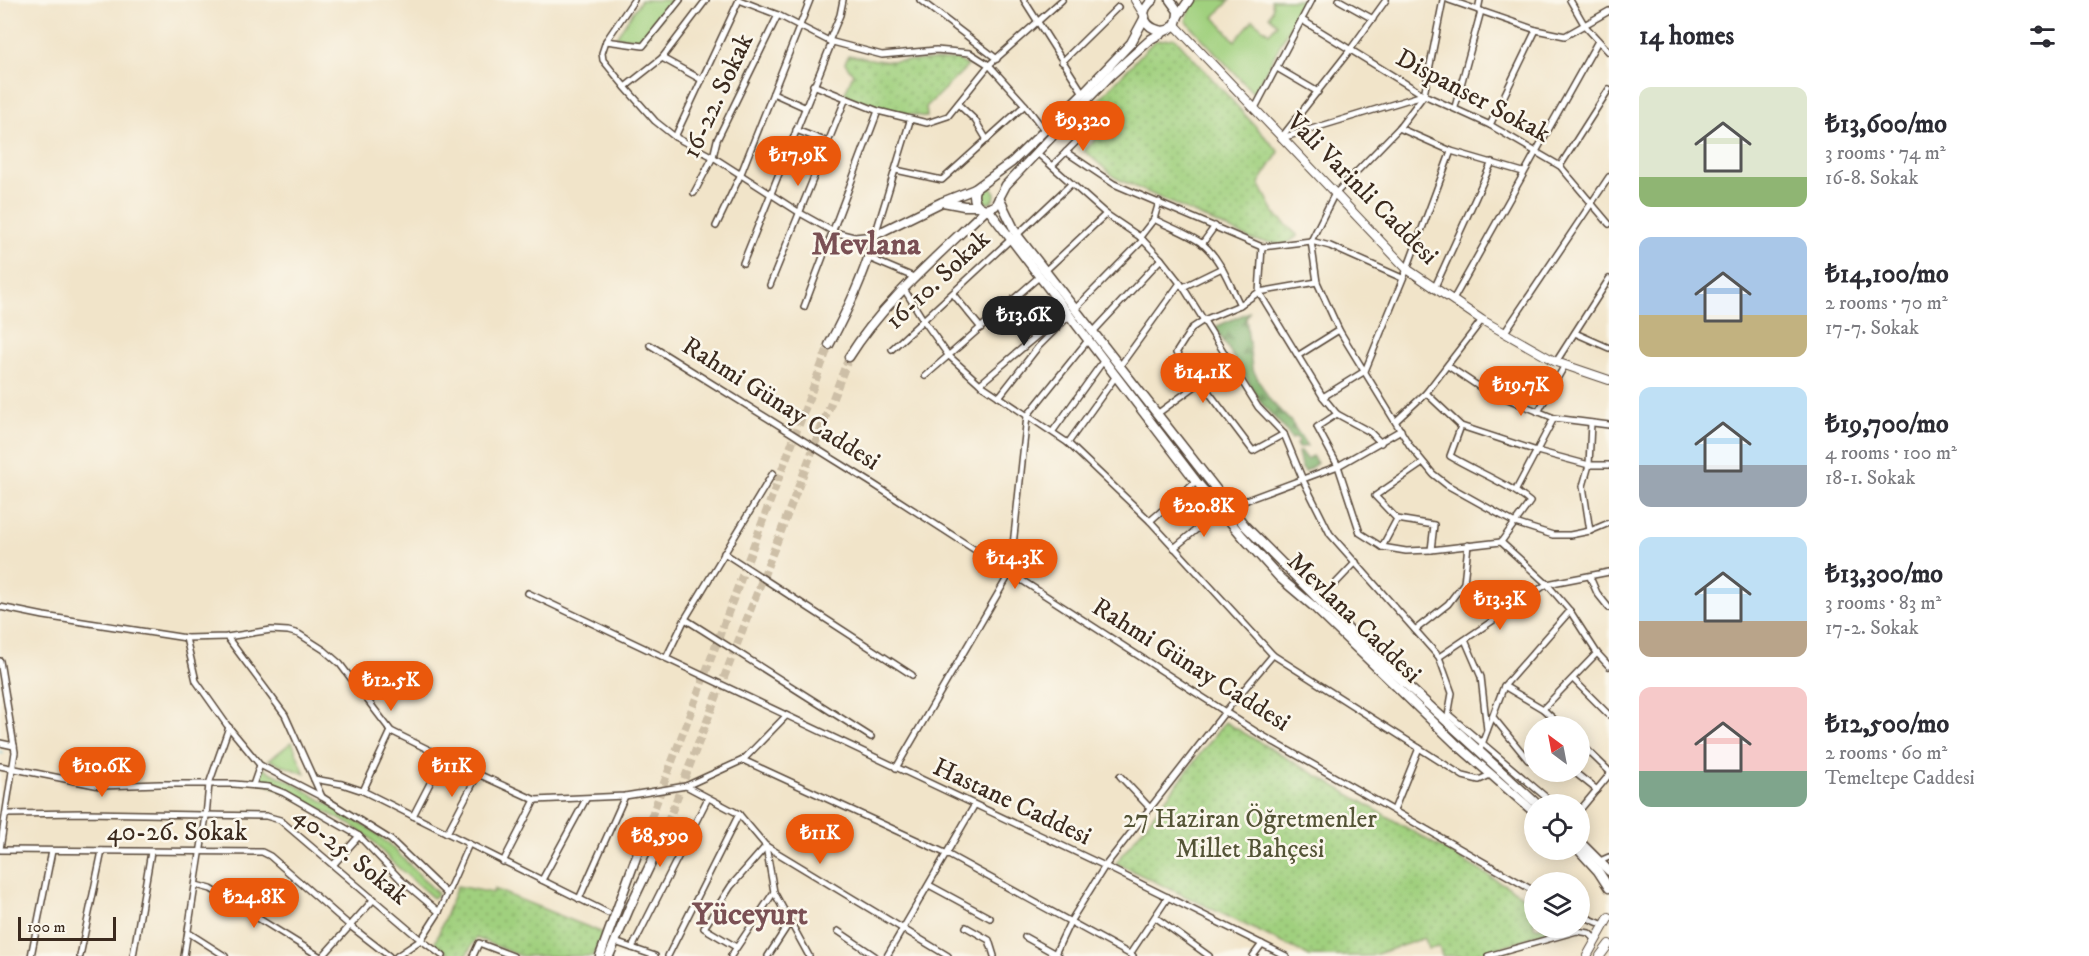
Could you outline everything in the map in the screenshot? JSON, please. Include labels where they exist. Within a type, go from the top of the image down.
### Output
[{"type":"main road","points":[[829,345],[852,301],[869,258],[875,235],[942,202],[975,189],[1012,162],[1131,43],[1145,17],[1147,6],[1153,0]]},
{"type":"main road","points":[[1170,0],[1176,6],[1176,20]]},
{"type":"main road","points":[[942,202],[984,208],[995,206],[1006,185],[1036,152],[1111,75],[1151,39],[1165,31],[1190,0]]},
{"type":"main road","points":[[1145,17],[1150,26],[1159,31],[1165,31]]},
{"type":"main road","points":[[984,183],[994,185],[1000,197]]},
{"type":"main road","points":[[975,189],[974,198],[984,208]]},
{"type":"main road","name":"Mevlana Caddesi","points":[[1000,197],[1014,238]]},
{"type":"main road","points":[[849,357],[865,331],[984,208]]},
{"type":"main road","name":"Mevlana Caddesi","points":[[984,208],[1014,238],[1043,273],[1070,312],[1120,366],[1224,508],[1280,578],[1313,606],[1490,775],[1524,804]]},
{"type":"main road","name":"Mevlana Caddesi","points":[[1091,335],[1104,359],[1196,481],[1317,601],[1526,794]]},
{"type":"main road","points":[[600,956],[638,852]]},
{"type":"main road","points":[[1590,852],[1609,871]]},
{"type":"main road","points":[[609,956],[654,857]]},
{"type":"main road","points":[[1588,860],[1609,888]]},
{"type":"street","points":[[634,0],[606,41],[602,53],[603,60],[625,87],[655,121],[675,137],[714,158],[834,232],[854,237],[875,235],[910,121]]},
{"type":"street","points":[[606,41],[643,46],[680,0]]},
{"type":"street","points":[[625,87],[662,58],[706,0]]},
{"type":"street","points":[[675,137],[739,0],[778,15],[830,42],[882,55],[936,50],[970,53],[989,66],[1025,105],[1045,131]]},
{"type":"street","points":[[716,226],[740,176],[810,0]]},
{"type":"street","points":[[743,263],[830,42],[843,0]]},
{"type":"street","points":[[920,0],[997,59]]},
{"type":"street","points":[[1024,0],[1083,93]]},
{"type":"street","points":[[813,85],[910,121],[927,123],[948,116],[989,66],[1062,0]]},
{"type":"street","points":[[1135,0],[1145,17]]},
{"type":"street","points":[[1254,110],[1312,0]]},
{"type":"street","points":[[1339,0],[1372,19]]},
{"type":"street","points":[[1281,138],[1386,0]]},
{"type":"street","points":[[1443,0],[1424,95],[1399,128],[1334,195],[1311,241],[1317,282],[1339,330],[1401,430],[1423,463],[1447,485],[1515,523],[1552,535],[1570,535],[1590,531],[1609,523]]},
{"type":"street","points":[[1449,0],[1536,30],[1565,36],[1609,11]]},
{"type":"street","points":[[1455,107],[1480,0]]},
{"type":"street","points":[[1570,0],[1585,26],[1609,52]]},
{"type":"street","points":[[1062,62],[1118,7]]},
{"type":"street","name":"16-22. Sokak","points":[[694,193],[714,158],[717,140],[778,15]]},
{"type":"street","name":"Vali Varinli Caddesi","points":[[1176,20],[1254,110],[1407,270],[1482,320],[1556,362],[1609,380]]},
{"type":"street","name":"Dispanser Sokak","points":[[1302,20],[1424,95],[1455,107],[1536,150],[1560,166],[1609,224]]},
{"type":"street","points":[[1490,126],[1536,30]]},
{"type":"street","points":[[1453,300],[1598,41]]},
{"type":"street","points":[[662,58],[702,80]]},
{"type":"street","points":[[1277,68],[1318,92]]},
{"type":"street","points":[[1560,166],[1609,89]]},
{"type":"street","points":[[773,93],[804,107]]},
{"type":"street","points":[[1281,138],[1424,95]]},
{"type":"street","points":[[770,285],[846,98]]},
{"type":"street","points":[[958,104],[975,120],[987,140]]},
{"type":"street","points":[[896,170],[942,180],[1025,105]]},
{"type":"street","points":[[804,307],[878,111]]},
{"type":"street","points":[[1052,166],[1097,121]]},
{"type":"street","points":[[1399,128],[1451,151],[1523,172]]},
{"type":"street","points":[[796,130],[828,142]]},
{"type":"street","points":[[1323,397],[1365,371],[1407,270],[1451,151]]},
{"type":"street","points":[[1036,152],[1106,214],[1142,238],[1161,259],[1204,320],[1258,407],[1284,434],[1303,480],[1330,534],[1439,657],[1452,693],[1448,720],[1482,742],[1542,794]]},
{"type":"street","points":[[1066,152],[1114,184],[1262,247],[1311,241],[1330,246],[1402,278]]},
{"type":"street","points":[[1434,289],[1492,162]]},
{"type":"street","points":[[1505,332],[1609,177]]},
{"type":"street","name":"16-10. Sokak","points":[[892,349],[1071,184]]},
{"type":"street","points":[[999,397],[1038,347],[1142,238],[1154,219],[1159,202]]},
{"type":"street","points":[[925,376],[1043,273],[1106,214]]},
{"type":"street","points":[[1154,219],[1202,244],[1222,268],[1240,305]]},
{"type":"street","points":[[1202,244],[1215,226]]},
{"type":"street","points":[[1262,247],[1259,292],[1323,397],[1337,414],[1370,432],[1381,443]]},
{"type":"street","points":[[869,258],[916,278]]},
{"type":"street","points":[[896,768],[1010,573],[1027,416],[1091,335],[1161,259]]},
{"type":"street","points":[[1120,366],[1181,285],[1222,268]]},
{"type":"street","points":[[1556,362],[1609,279]]},
{"type":"street","points":[[1284,434],[1253,451],[1176,353],[1192,328],[1204,320],[1240,305],[1259,292],[1317,282]]},
{"type":"street","points":[[904,289],[948,355],[980,384],[1068,443],[1150,521],[1273,655],[1462,776],[1479,780],[1490,775]]},
{"type":"street","points":[[953,294],[981,328]]},
{"type":"street","points":[[1003,308],[1034,338]]},
{"type":"street","points":[[980,384],[1034,338],[1070,312]]},
{"type":"street","points":[[1396,421],[1426,393],[1449,366],[1482,320]]},
{"type":"street","points":[[1299,355],[1339,330]]},
{"type":"street","points":[[1575,333],[1609,348]]},
{"type":"street","name":"Rahmi Günay Caddesi","points":[[650,345],[870,482],[1258,733],[1524,885]]},
{"type":"street","points":[[1053,431],[1104,359]]},
{"type":"street","points":[[1157,414],[1201,382],[1232,365]]},
{"type":"street","points":[[1538,412],[1565,365]]},
{"type":"street","points":[[1449,366],[1481,388],[1554,418],[1609,425]]},
{"type":"street","points":[[1068,443],[1117,375]]},
{"type":"street","points":[[1426,393],[1461,426],[1537,452],[1589,465],[1609,465]]},
{"type":"street","points":[[1337,414],[1317,427],[1338,466],[1360,532],[1382,547],[1406,551],[1501,542],[1547,584],[1570,611],[1597,653],[1609,666]]},
{"type":"street","points":[[1516,490],[1554,418]]},
{"type":"street","points":[[1590,531],[1583,486],[1589,465],[1592,423]]},
{"type":"street","points":[[1461,426],[1450,456],[1516,490],[1530,502],[1501,542]]},
{"type":"street","points":[[1174,548],[1224,508],[1338,466],[1401,430]]},
{"type":"street","points":[[1423,463],[1375,496],[1397,519],[1434,525],[1431,550]]},
{"type":"street","points":[[666,658],[724,553],[773,473]]},
{"type":"street","points":[[1150,521],[1196,481]]},
{"type":"street","points":[[1382,547],[1397,519]]},
{"type":"street","points":[[1415,630],[1448,604],[1464,583],[1468,545]]},
{"type":"street","points":[[724,553],[912,675]]},
{"type":"street","points":[[1334,585],[1356,562]]},
{"type":"street","points":[[1439,657],[1547,584],[1609,572]]},
{"type":"street","points":[[1590,577],[1597,593],[1609,608]]},
{"type":"street","points":[[1464,583],[1507,612]]},
{"type":"street","name":"Hastane Caddesi","points":[[528,593],[1105,866],[1286,956]]},
{"type":"street","points":[[0,607],[186,638],[226,637],[271,630],[299,634],[324,650],[340,664],[391,731],[443,758],[535,800],[625,796],[686,786],[743,760],[786,716]]},
{"type":"street","points":[[1479,752],[1504,686],[1570,611]]},
{"type":"street","points":[[686,619],[872,736]]},
{"type":"street","points":[[226,637],[285,715],[322,797]]},
{"type":"street","points":[[186,638],[196,681],[229,728],[260,765],[322,797],[391,840],[447,894]]},
{"type":"street","points":[[1466,640],[1481,677],[1487,732]]},
{"type":"street","points":[[1543,709],[1597,653]]},
{"type":"street","points":[[1025,937],[1056,955],[1070,922],[1105,866],[1225,712],[1273,655]]},
{"type":"street","points":[[0,661],[15,749],[0,850]]},
{"type":"street","points":[[1573,679],[1609,716]]},
{"type":"street","points":[[1504,686],[1543,709],[1550,716]]},
{"type":"street","points":[[1493,717],[1524,755]]},
{"type":"street","points":[[184,956],[209,784],[229,728]]},
{"type":"street","points":[[363,791],[391,731]]},
{"type":"street","points":[[0,743],[15,749]]},
{"type":"street","points":[[1395,810],[1419,748]]},
{"type":"street","points":[[1590,753],[1609,773],[1590,798]]},
{"type":"street","points":[[413,816],[443,758]]},
{"type":"street","points":[[743,760],[945,853],[1131,955],[1168,897]]},
{"type":"street","points":[[253,785],[260,765]]},
{"type":"street","points":[[0,766],[100,786],[253,785],[284,793],[359,836],[401,880],[439,912]]},
{"type":"street","points":[[447,833],[478,774]]},
{"type":"street","points":[[1120,776],[1150,808]]},
{"type":"street","points":[[314,779],[342,784],[363,791],[608,913]]},
{"type":"street","points":[[1587,782],[1597,790]]},
{"type":"street","points":[[686,786],[739,814],[766,846],[948,956]]},
{"type":"street","points":[[579,898],[625,796]]},
{"type":"street","points":[[633,948],[708,798]]},
{"type":"street","points":[[542,880],[586,799]]},
{"type":"street","points":[[503,862],[535,800]]},
{"type":"street","points":[[887,956],[974,806]]},
{"type":"street","name":"40-25. Sokak","points":[[6,814],[266,816],[280,820],[421,940],[443,956]]},
{"type":"street","points":[[668,956],[739,814]]},
{"type":"street","points":[[334,864],[359,836]]},
{"type":"street","points":[[397,956],[421,940],[439,912],[469,844]]},
{"type":"street","points":[[766,846],[774,892],[809,956]]},
{"type":"street","points":[[736,948],[704,928],[730,886],[766,846]]},
{"type":"street","name":"40-26. Sokak","points":[[0,850],[262,852],[270,856],[349,926],[389,956]]},
{"type":"street","points":[[31,956],[52,851]]},
{"type":"street","points":[[80,956],[102,851]]},
{"type":"street","points":[[133,956],[151,852]]},
{"type":"street","points":[[1600,861],[1609,857]]},
{"type":"street","points":[[196,885],[211,889],[321,956],[374,899]]},
{"type":"street","points":[[929,885],[990,918]]},
{"type":"street","points":[[731,956],[774,892]]},
{"type":"street","points":[[1155,917],[1209,956]]},
{"type":"street","points":[[1587,956],[1609,917]]},
{"type":"street","points":[[1590,920],[1604,926]]},
{"type":"street","points":[[768,956],[790,922]]},
{"type":"street","points":[[966,927],[989,940],[994,956]]},
{"type":"street","points":[[838,931],[875,956]]},
{"type":"street","points":[[189,933],[225,956]]},
{"type":"street","points":[[1590,935],[1596,940]]},
{"type":"street","points":[[1488,956],[1546,938]]},
{"type":"street","points":[[473,956],[479,942],[513,956]]},
{"type":"street","points":[[615,942],[655,956]]},
{"type":"street","points":[[1253,956],[1262,944]]},
{"type":"street","points":[[1600,956],[1609,944]]},
{"type":"green space","points":[[641,0],[673,0],[644,39],[616,37]]},
{"type":"green space","points":[[1196,0],[1230,0],[1214,17],[1235,41],[1253,20],[1269,33],[1277,24],[1269,16],[1273,8],[1271,0],[1304,0],[1254,94],[1186,21],[1190,6]]},
{"type":"green space","points":[[1175,38],[1279,152],[1259,183],[1275,214],[1298,236],[1285,245],[1253,240],[1116,178],[1084,151],[1108,127],[1094,105],[1154,41]]},
{"type":"green space","points":[[848,55],[882,61],[958,60],[968,66],[926,107],[927,117],[885,110],[844,95],[853,74],[845,63]]},
{"type":"green space","points":[[984,187],[990,187],[995,195],[993,201],[984,203],[979,198],[979,192]]},
{"type":"green space","points":[[1249,312],[1246,318],[1252,368],[1269,399],[1291,422],[1307,446],[1298,448],[1296,444],[1299,442],[1296,437],[1292,439],[1262,404],[1215,327]]},
{"type":"green space","points":[[1298,452],[1301,452],[1306,459],[1312,456],[1317,463],[1305,472],[1301,467]]},
{"type":"green space","name":"27 Haziran Öğretmenler Millet Bahçesi","points":[[1225,722],[1524,896],[1524,938],[1527,938],[1475,956],[1442,956],[1439,947],[1428,949],[1425,938],[1371,956],[1310,956],[1116,863]]},
{"type":"green space","points":[[292,742],[305,774],[269,760]]},
{"type":"green space","points":[[262,768],[293,783],[373,831],[438,894],[433,898],[392,862],[370,838],[351,825],[301,799],[259,781]]},
{"type":"green space","points":[[457,886],[493,893],[494,889],[603,933],[593,956],[521,956],[476,938],[466,956],[452,956],[435,943]]},
{"type":"tunnel","points":[[638,852],[829,345]]},
{"type":"tunnel","points":[[654,857],[849,357]]},
{"type":"district","name":"Mevlana","points":[[866,245]]},
{"type":"district","name":"Yüceyurt","points":[[750,915]]}]
